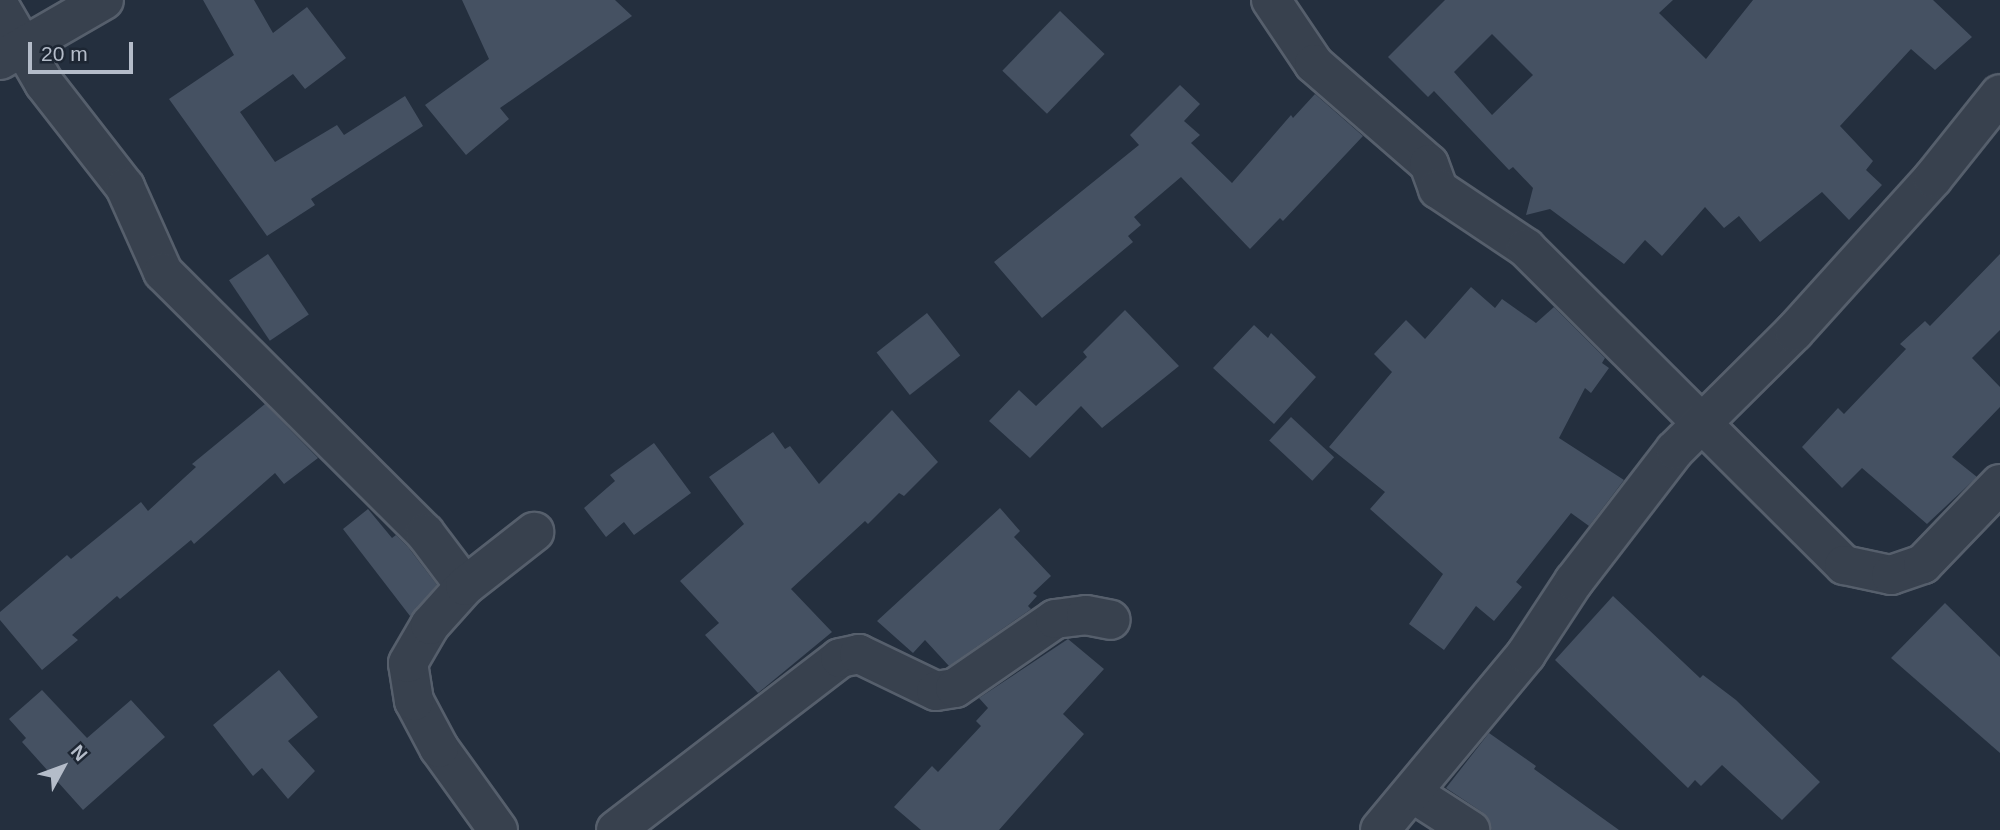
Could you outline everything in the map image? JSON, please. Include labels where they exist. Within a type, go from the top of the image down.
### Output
[{"type":"street","points":[[10,55],[104,0]]},
{"type":"street","points":[[1271,0],[1314,64],[1429,164],[1438,189],[1526,248],[1705,421],[1772,498],[1844,565],[1891,575],[1923,564],[2000,484]]},
{"type":"street","points":[[0,7],[10,55],[125,187],[163,272],[425,533],[466,586]]},
{"type":"street","points":[[1380,830],[1414,794],[1526,654],[1574,581],[1675,450],[1794,332],[1924,189],[2000,94]]},
{"type":"street","points":[[498,830],[439,748],[414,701],[408,663],[430,625],[466,586],[534,532]]},
{"type":"street","points":[[616,830],[840,658],[859,654],[936,691],[956,688],[1055,619],[1086,615],[1111,621]]},
{"type":"street","points":[[1414,794],[1470,830]]},
{"type":"building","points":[[203,0],[254,0],[273,33],[307,7],[346,58],[305,89],[293,74],[240,112],[275,162],[337,125],[344,135],[405,96],[423,126],[311,199],[315,205],[267,236],[169,99],[234,55]]},
{"type":"building","points":[[462,0],[615,0],[632,16],[500,108],[509,119],[466,155],[425,105],[489,59]]},
{"type":"building","points":[[1445,0],[1673,0],[1659,13],[1706,59],[1753,0],[1933,0],[1972,37],[1935,70],[1911,49],[1840,126],[1873,161],[1866,170],[1882,185],[1849,220],[1822,192],[1760,242],[1739,216],[1724,228],[1705,207],[1662,256],[1645,240],[1624,264],[1550,209],[1526,215],[1533,188],[1513,167],[1509,170],[1434,91],[1428,97],[1388,57]],"holes":[[[1492,34],[1533,75],[1492,115],[1454,72]]]},
{"type":"building","points":[[1060,11],[1105,54],[1047,114],[1002,71]]},
{"type":"building","points":[[1180,85],[1200,104],[1184,121],[1200,135],[1191,143],[1232,183],[1291,115],[1293,118],[1315,94],[1363,136],[1283,221],[1280,218],[1250,249],[1181,177],[1134,217],[1141,225],[1128,236],[1133,242],[1042,318],[994,262],[1139,145],[1130,135]]},
{"type":"building","points":[[268,254],[309,315],[270,341],[229,280]]},
{"type":"building","points":[[2000,254],[2000,330],[1972,358],[2000,387],[2000,407],[1952,457],[1977,477],[1927,524],[1862,468],[1842,488],[1802,447],[1838,408],[1844,414],[1906,349],[1900,344],[1925,321],[1930,326]]},
{"type":"building","points":[[1471,287],[1495,308],[1502,299],[1536,323],[1554,307],[1605,358],[1602,363],[1609,368],[1591,393],[1585,388],[1559,438],[1624,480],[1589,526],[1571,513],[1516,582],[1522,587],[1494,621],[1476,606],[1444,650],[1409,624],[1443,574],[1370,509],[1385,492],[1329,447],[1392,372],[1374,354],[1406,320],[1425,339]]},
{"type":"building","points":[[1125,310],[1179,366],[1102,428],[1081,406],[1030,458],[989,421],[1019,390],[1036,406],[1087,357],[1083,352]]},
{"type":"building","points":[[927,313],[960,356],[910,395],[877,352]]},
{"type":"building","points":[[1254,325],[1268,338],[1271,333],[1316,377],[1274,424],[1213,368]]},
{"type":"building","points":[[265,404],[318,458],[284,484],[275,473],[194,544],[191,540],[120,599],[117,596],[72,635],[78,640],[42,670],[0,620],[0,612],[67,555],[71,559],[141,502],[148,511],[196,467],[192,464]]},
{"type":"building","points":[[892,410],[938,462],[904,496],[899,493],[868,524],[865,521],[791,589],[832,632],[758,693],[705,635],[719,623],[680,581],[744,524],[709,477],[773,432],[785,449],[790,446],[819,484]]},
{"type":"building","points":[[1291,417],[1334,457],[1312,481],[1269,440]]},
{"type":"building","points":[[654,443],[691,493],[634,535],[624,522],[606,537],[584,508],[615,481],[610,475]]},
{"type":"building","points":[[1000,508],[1020,531],[1014,537],[1051,576],[1033,593],[1037,596],[1028,606],[1031,609],[949,666],[925,640],[913,653],[877,621]]},
{"type":"building","points":[[368,509],[392,538],[396,535],[408,547],[437,585],[410,616],[343,529]]},
{"type":"building","points":[[1613,596],[1700,678],[1703,675],[1736,700],[1820,782],[1782,820],[1722,765],[1701,786],[1695,780],[1688,788],[1555,660]]},
{"type":"building","points":[[1945,603],[2000,657],[2000,753],[1891,658]]},
{"type":"building","points":[[1068,639],[1104,669],[1063,714],[1084,734],[999,830],[921,830],[894,807],[932,766],[938,772],[981,726],[976,721],[988,708],[979,698]]},
{"type":"building","points":[[279,670],[318,717],[288,741],[315,771],[288,799],[262,768],[253,776],[213,725]]},
{"type":"building","points":[[42,690],[87,738],[131,700],[165,737],[83,810],[22,742],[26,738],[9,719]]},
{"type":"building","points":[[1489,733],[1619,830],[1492,830],[1482,812],[1446,788]]}]
